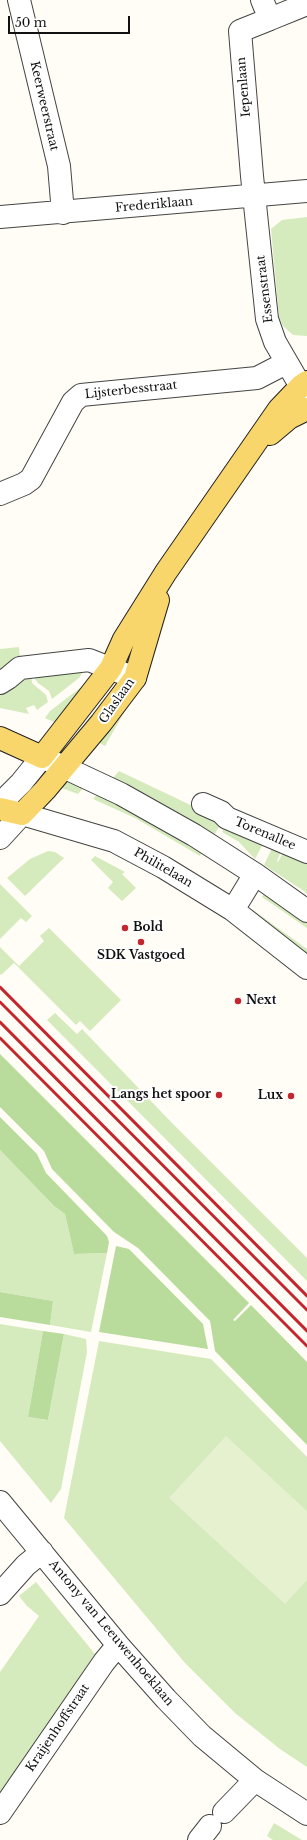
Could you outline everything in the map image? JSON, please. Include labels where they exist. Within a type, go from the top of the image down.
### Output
[{"type":"main road","points":[[252,450],[279,409],[305,388]]},
{"type":"main road","points":[[252,450],[289,418],[307,409]]},
{"type":"main road","name":"Glaslaan","points":[[42,757],[111,668],[124,639],[166,572],[252,450]]},
{"type":"main road","name":"Glaslaan","points":[[8,808],[45,790],[88,741],[135,678],[166,572]]},
{"type":"main road","points":[[0,738],[42,757]]},
{"type":"street","name":"Keerweerstraat","points":[[19,0],[59,166],[63,213]]},
{"type":"street","points":[[266,10],[307,4]]},
{"type":"street","name":"Iepenlaan","points":[[254,196],[240,31],[266,10]]},
{"type":"street","name":"Frederiklaan","points":[[0,217],[63,213],[307,191]]},
{"type":"street","name":"Essenstraat","points":[[254,196],[268,323],[272,335],[286,363],[305,388]]},
{"type":"street","name":"Lijsterbesstraat","points":[[0,494],[24,484],[30,479],[73,402],[81,395],[257,378],[286,363]]},
{"type":"street","points":[[0,683],[20,668],[89,660],[135,678]]},
{"type":"street","points":[[42,757],[145,807],[194,835],[256,874],[307,911]]},
{"type":"street","points":[[42,757],[45,768],[45,790]]},
{"type":"street","name":"Glaslaan","points":[[0,838],[8,808],[21,783],[42,757]]},
{"type":"street","name":"Torenallee","points":[[203,804],[221,812],[227,818],[307,852]]},
{"type":"street","name":"Philitelaan","points":[[8,808],[114,841],[163,867],[233,910],[307,968]]},
{"type":"street","points":[[233,910],[256,874]]},
{"type":"street","name":"Antony van Leeuwenhoeklaan","points":[[0,1502],[118,1645],[166,1699],[202,1736],[255,1780],[307,1814]]},
{"type":"street","points":[[0,1594],[26,1565],[42,1552]]},
{"type":"street","name":"Kraijenhoffstraat","points":[[0,1813],[104,1662],[118,1645]]},
{"type":"street","points":[[211,1826],[255,1780]]},
{"type":"green space","points":[[307,217],[307,336],[293,335],[283,326],[279,317],[271,229],[282,220]]},
{"type":"green space","points":[[19,647],[20,658],[0,677],[0,649]]},
{"type":"green space","points":[[85,668],[79,678],[52,699],[49,691],[35,679],[35,674]]},
{"type":"green space","points":[[31,675],[32,683],[46,695],[48,702],[37,710],[34,705],[26,708],[29,714],[0,708],[0,692]]},
{"type":"green space","points":[[84,685],[56,723],[45,718],[50,711]]},
{"type":"green space","points":[[133,697],[105,746],[98,742]]},
{"type":"green space","points":[[119,771],[201,810],[221,824],[214,835],[165,806],[112,779]]},
{"type":"green space","points":[[60,777],[84,787],[78,794],[56,786]]},
{"type":"green space","points":[[98,793],[203,850],[200,856],[135,818],[93,799]]},
{"type":"green space","points":[[225,826],[264,842],[255,859],[239,842],[222,832]]},
{"type":"green space","points":[[273,846],[281,851],[277,861],[278,862],[284,851],[307,861],[307,893],[264,865]]},
{"type":"green space","points":[[48,851],[55,852],[64,858],[25,896],[7,878],[30,859]]},
{"type":"green space","points":[[95,856],[125,872],[122,874],[136,888],[122,901],[108,888],[113,882],[91,860]]},
{"type":"green space","points":[[0,884],[32,916],[26,922],[21,918],[0,939]]},
{"type":"green space","points":[[264,893],[307,920],[307,928],[262,897]]},
{"type":"green space","points":[[253,910],[307,949],[307,958],[250,916]]},
{"type":"green space","points":[[49,928],[121,1000],[90,1031],[80,1021],[76,1025],[14,963],[1,975],[0,974],[0,947],[19,966],[44,941],[40,936]]},
{"type":"green space","points":[[55,1013],[77,1034],[82,1029],[172,1123],[307,1258],[307,1281],[47,1020]]},
{"type":"green space","points":[[0,1054],[249,1303],[233,1320],[235,1321],[251,1305],[307,1362],[307,1445],[215,1351],[210,1321],[138,1248],[114,1232],[52,1169],[44,1151],[0,1107]]},
{"type":"green space","points":[[0,1117],[37,1154],[46,1173],[107,1236],[109,1242],[107,1253],[74,1254],[65,1214],[54,1206],[0,1150]]},
{"type":"green space","points":[[0,1150],[54,1206],[65,1214],[74,1254],[107,1253],[91,1332],[50,1325],[53,1301],[0,1292]]},
{"type":"green space","points":[[116,1246],[129,1249],[203,1324],[208,1349],[99,1332]]},
{"type":"green space","points":[[0,1292],[53,1301],[50,1325],[0,1317]]},
{"type":"green space","points":[[0,1324],[43,1331],[28,1417],[48,1420],[64,1334],[86,1339],[87,1352],[61,1489],[51,1503],[0,1441]]},
{"type":"green space","points":[[43,1331],[64,1334],[48,1420],[28,1417]]},
{"type":"green space","points":[[99,1341],[211,1359],[307,1457],[307,1767],[280,1749],[235,1713],[185,1663],[64,1518]]},
{"type":"green space","points":[[226,1436],[307,1511],[307,1580],[285,1604],[169,1498]]},
{"type":"green space","points":[[36,1582],[95,1654],[0,1795],[0,1672],[39,1616],[27,1606],[19,1596]]},
{"type":"green space","points":[[274,1823],[302,1840],[273,1840],[267,1836]]},
{"type":"railway","points":[[0,987],[307,1296]]},
{"type":"railway","points":[[0,1002],[307,1310]]},
{"type":"railway","points":[[0,1022],[307,1331]]},
{"type":"railway","points":[[0,1038],[307,1346]]},
{"type":"place","name":"Bold","points":[[125,928]]},
{"type":"place","name":"SDK Vastgoed","points":[[141,942]]},
{"type":"place","name":"Next","points":[[238,1001]]},
{"type":"place","name":"Langs het spoor","points":[[219,1095]]},
{"type":"place","name":"Lux","points":[[291,1096]]}]
